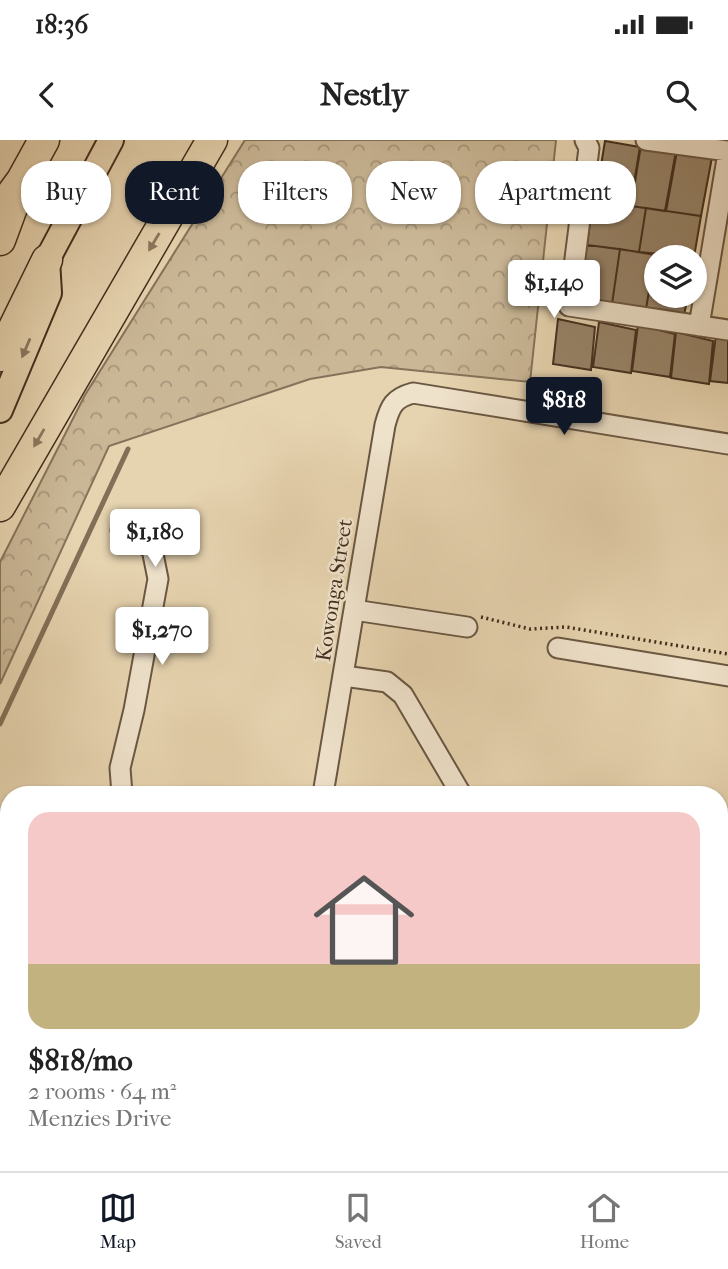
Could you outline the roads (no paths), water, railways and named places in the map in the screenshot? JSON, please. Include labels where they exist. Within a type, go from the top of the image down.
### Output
[{"type":"highway","points":[[32,161],[44,140]]},
{"type":"highway","points":[[0,506],[212,140]]},
{"type":"highway","points":[[0,210],[21,181]]},
{"type":"highway","points":[[0,240],[21,183]]},
{"type":"highway","points":[[0,356],[47,260]]},
{"type":"main road","points":[[0,410],[49,293],[47,260],[111,140]]},
{"type":"street","points":[[585,140],[589,148],[569,306],[728,330]]},
{"type":"street","points":[[646,140],[728,152],[699,326]]},
{"type":"street","name":"Kowonga Street","points":[[325,786],[385,425],[390,406],[398,397],[413,393],[728,444]]},
{"type":"street","points":[[121,786],[120,768],[134,710],[158,579],[152,549],[170,522]]},
{"type":"street","points":[[121,530],[152,549]]},
{"type":"street","points":[[354,610],[467,627]]},
{"type":"street","points":[[558,648],[728,676]]},
{"type":"street","points":[[344,676],[387,682],[403,695],[456,786]]},
{"type":"waterway","points":[[0,724],[128,449]]}]
